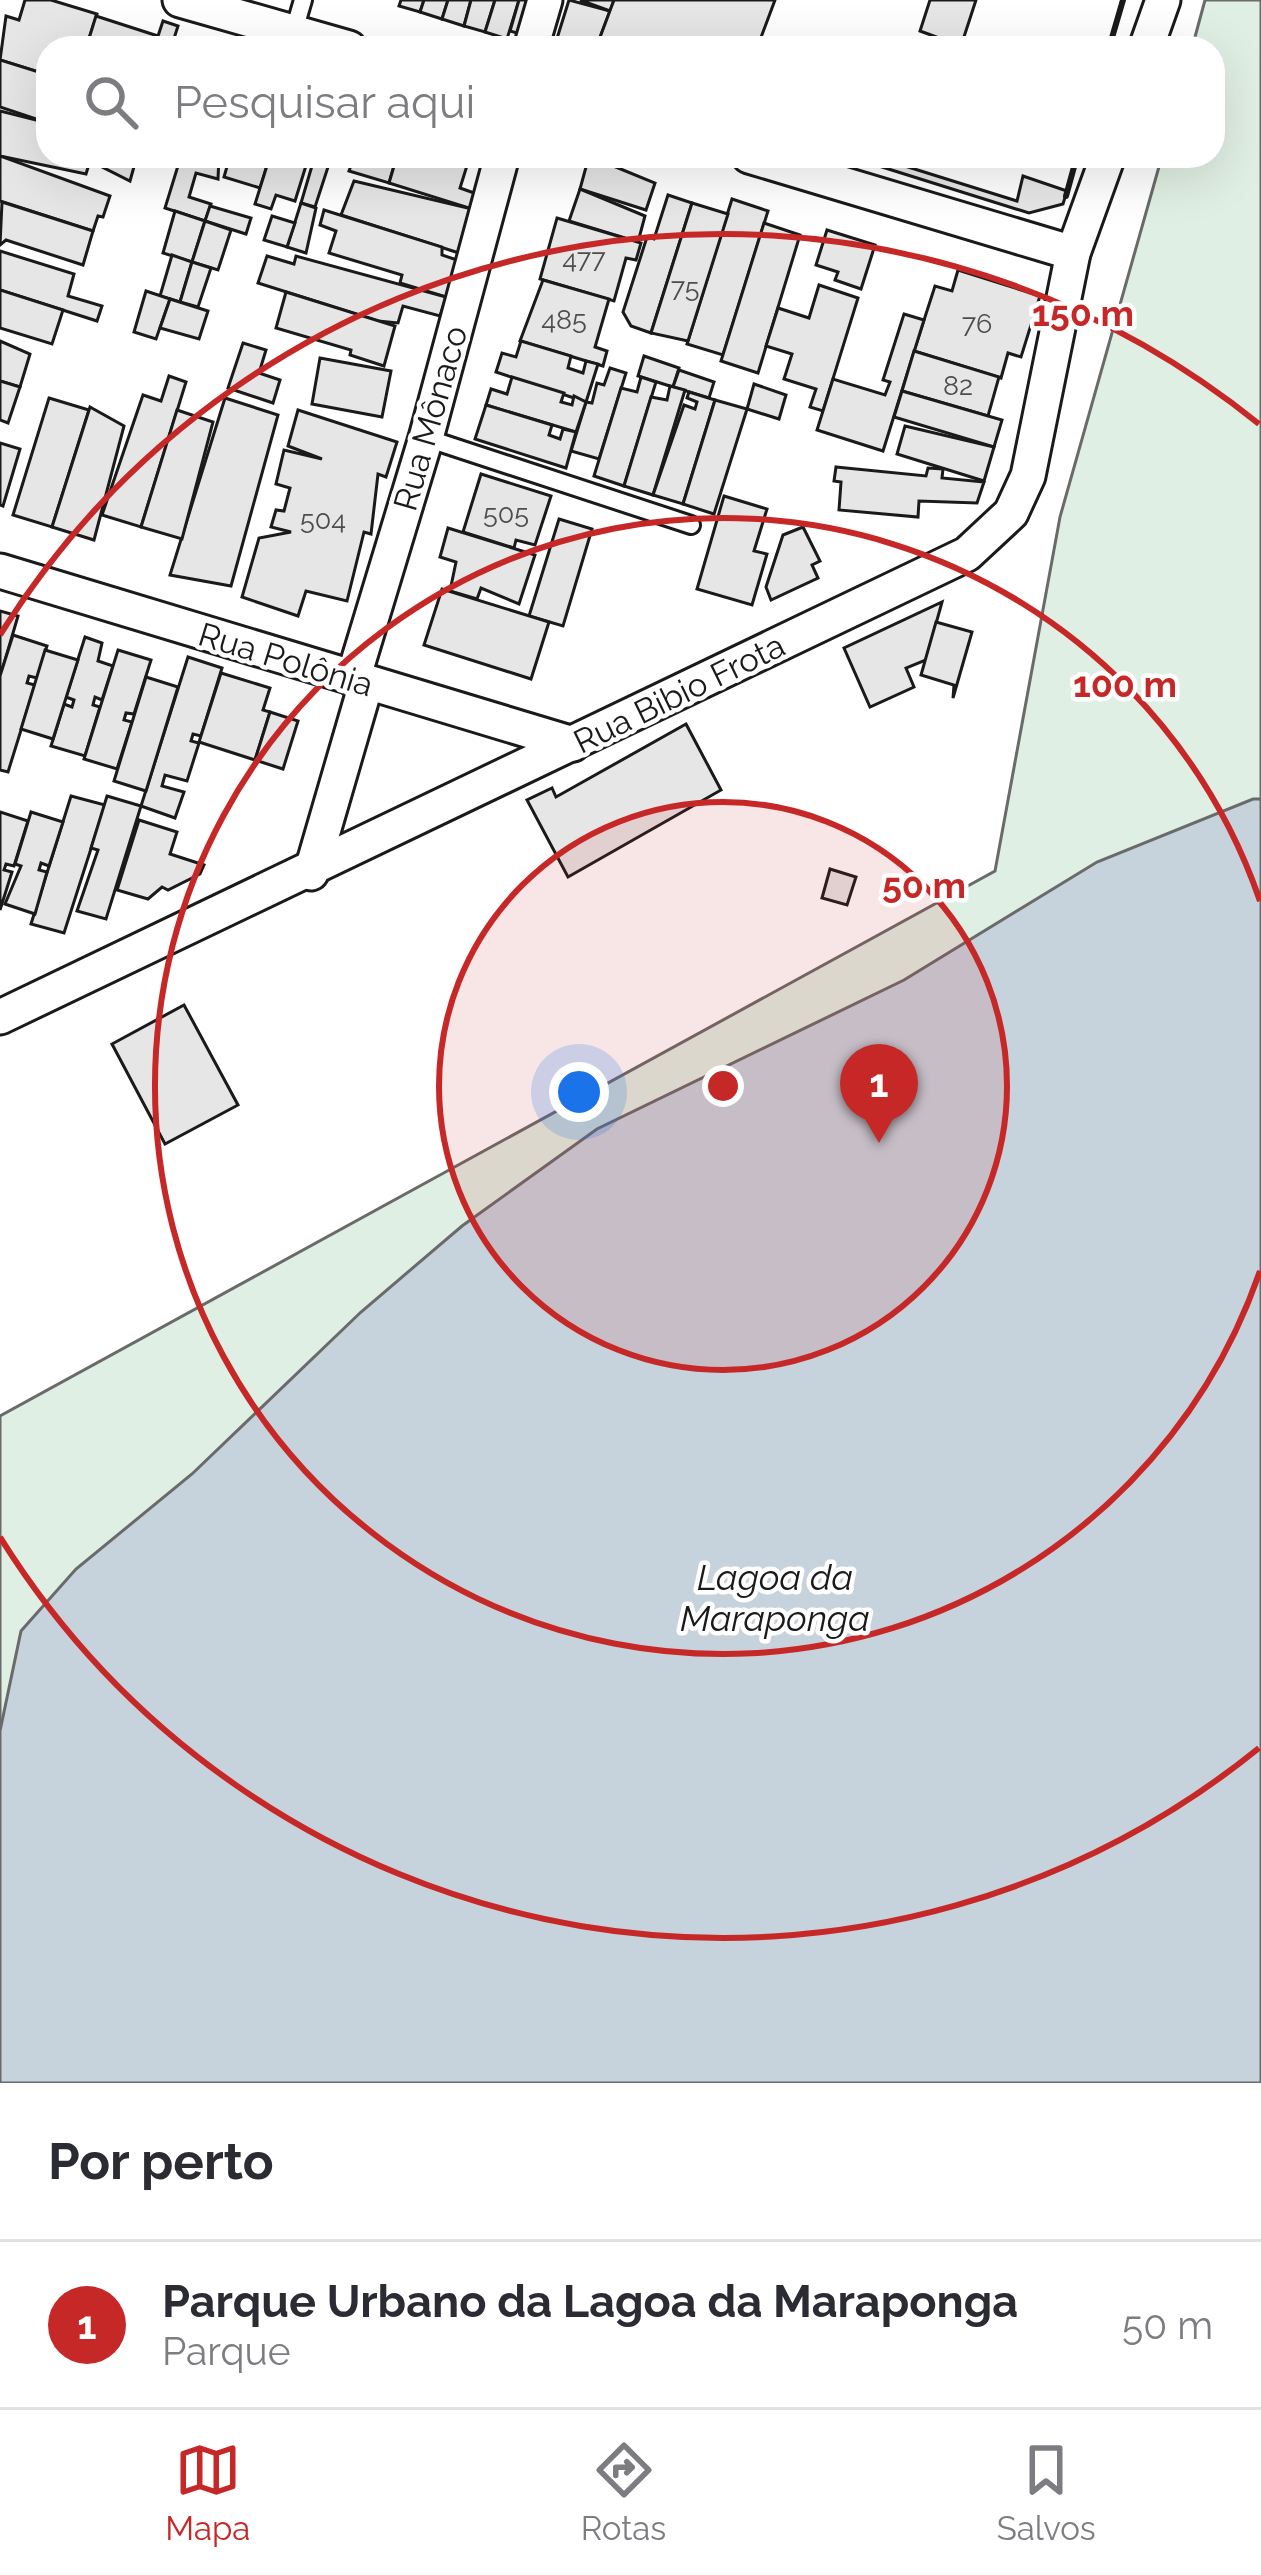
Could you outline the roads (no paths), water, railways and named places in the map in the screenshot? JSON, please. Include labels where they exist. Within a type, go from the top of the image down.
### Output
[{"type":"street","points":[[180,0],[296,36]]},
{"type":"street","points":[[534,36],[545,0]]},
{"type":"street","points":[[1150,36],[1163,0]]},
{"type":"street","name":"Rua Mônaco","points":[[311,873],[499,168]]},
{"type":"street","points":[[789,168],[1073,254]]},
{"type":"street","name":"Rua Bibio Frota","points":[[0,1017],[311,873],[967,554],[1012,513],[1028,476],[1073,254],[1104,168]]},
{"type":"street","name":"Rua Polônia","points":[[0,571],[573,744]]},
{"type":"lane","points":[[292,35],[303,0]]},
{"type":"lane","points":[[426,438],[691,525]]},
{"type":"water","name":"Lagoa da Maraponga","points":[[1261,799],[1261,2083],[0,2083],[0,1731],[21,1631],[76,1569],[192,1474],[361,1312],[462,1226],[597,1129],[904,980],[1097,862]]},
{"type":"place","name":"Parque Urbano da Lagoa da Maraponga","points":[[879,1143]]}]
